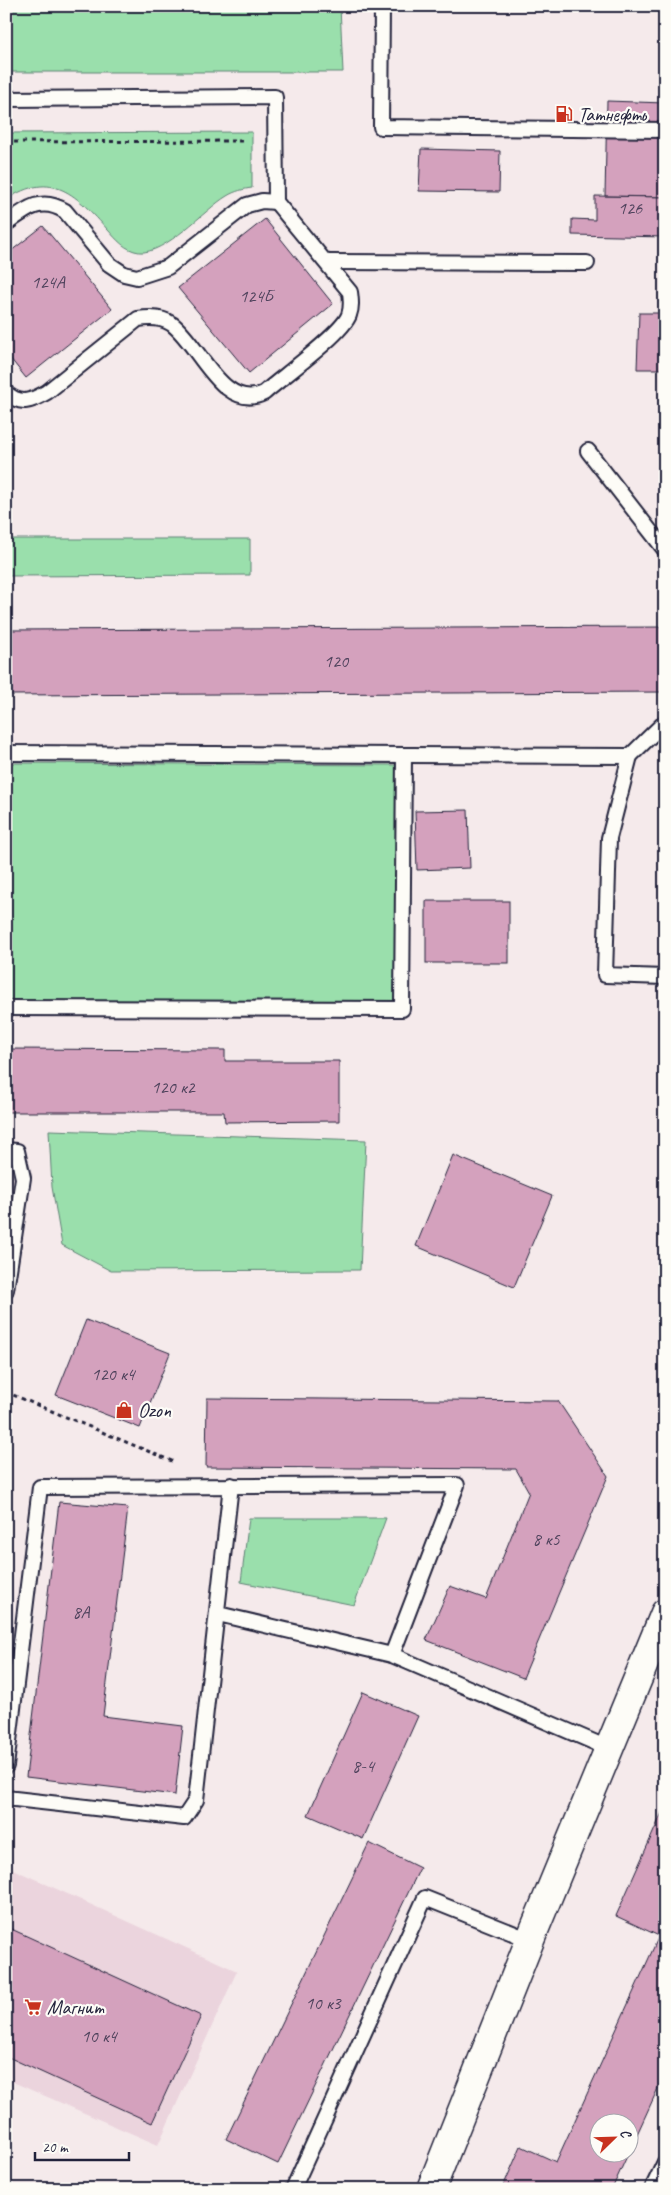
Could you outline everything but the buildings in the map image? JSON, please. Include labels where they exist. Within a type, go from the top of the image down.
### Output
[{"type":"street","points":[[431,2189],[530,1940],[610,1749],[656,1656],[665,1613]]},
{"type":"lane","points":[[382,6],[381,127],[665,130]]},
{"type":"lane","points":[[6,99],[274,97],[276,202],[350,292],[352,306],[349,316],[339,330],[264,393],[256,396],[246,398],[233,394],[172,324],[151,317],[138,320],[47,392],[31,402],[20,400],[6,393]]},
{"type":"lane","points":[[6,224],[29,208],[48,203],[56,206],[65,211],[110,264],[124,274],[136,277],[168,267],[247,205],[262,201],[276,202]]},
{"type":"lane","points":[[327,262],[587,263]]},
{"type":"lane","points":[[588,451],[665,550]]},
{"type":"lane","points":[[665,722],[630,756],[609,838],[606,975],[665,977]]},
{"type":"lane","points":[[6,753],[630,756]]},
{"type":"lane","points":[[6,1008],[402,1009],[404,755]]},
{"type":"lane","points":[[6,1150],[17,1151],[23,1178],[6,1290]]},
{"type":"lane","points":[[6,1798],[184,1818],[196,1800],[231,1485]]},
{"type":"lane","points":[[6,1766],[40,1486],[458,1485],[392,1655]]},
{"type":"lane","points":[[218,1614],[392,1655],[610,1749]]},
{"type":"lane","points":[[293,2189],[425,1898],[530,1940]]},
{"type":"lane","points":[[652,2189],[665,2162]]},
{"type":"path","points":[[6,142],[246,141]]},
{"type":"path","points":[[6,1392],[177,1463]]},
{"type":"shaded area","points":[[6,1866],[237,1971],[158,2145],[6,2079]]},
{"type":"green space","points":[[6,6],[340,6],[343,72],[6,72]]},
{"type":"green space","points":[[252,132],[252,188],[239,190],[227,196],[172,239],[149,251],[139,252],[125,247],[86,206],[63,190],[51,186],[37,186],[6,200],[6,133]]},
{"type":"green space","points":[[6,539],[250,539],[250,575],[6,576]]},
{"type":"green space","points":[[6,763],[397,765],[395,1003],[6,1003]]},
{"type":"green space","points":[[49,1130],[366,1140],[360,1270],[111,1271],[62,1245],[52,1187]]},
{"type":"green space","points":[[249,1518],[386,1518],[354,1605],[241,1582]]},
{"type":"place","name":"Татнефть","points":[[564,114]]},
{"type":"place","name":"Ozon","points":[[124,1410]]},
{"type":"place","name":"Магнит","points":[[33,2007]]}]
